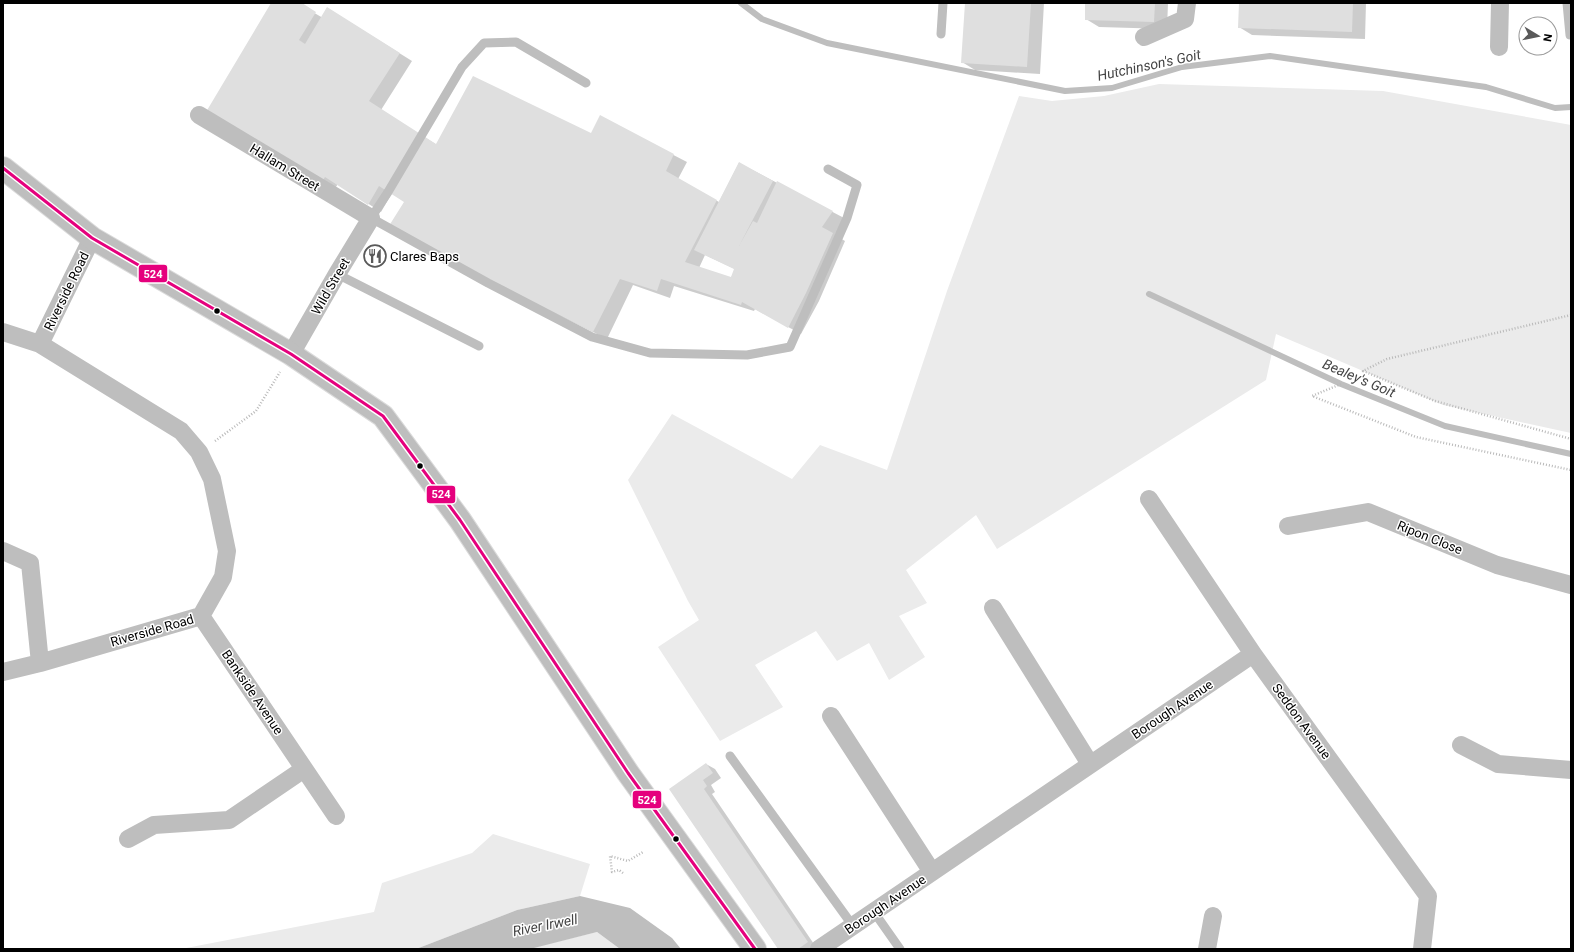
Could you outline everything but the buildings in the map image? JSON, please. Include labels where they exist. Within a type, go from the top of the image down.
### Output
[{"type":"main road","points":[[3,168],[92,238],[291,354],[383,416],[460,520],[628,773],[755,949]]},
{"type":"street","points":[[1144,37],[1185,19],[1187,3]]},
{"type":"street","points":[[1499,47],[1500,3]]},
{"type":"street","name":"Hallam Street","points":[[199,115],[371,218]]},
{"type":"street","name":"Wild Street","points":[[291,354],[371,218]]},
{"type":"street","name":"Riverside Road","points":[[40,344],[92,238]]},
{"type":"street","name":"Riverside Road","points":[[3,332],[40,344],[181,431],[199,452],[212,479],[227,551],[223,577],[201,616],[40,663],[3,672]]},
{"type":"street","name":"Seddon Avenue","points":[[1149,499],[1253,654],[1428,896],[1422,949]]},
{"type":"street","name":"Ripon Close","points":[[1288,526],[1368,512],[1498,565],[1571,585]]},
{"type":"street","points":[[3,550],[30,563],[40,663]]},
{"type":"street","points":[[992,608],[1090,764]]},
{"type":"street","name":"Bankside Avenue","points":[[201,616],[336,816]]},
{"type":"street","name":"Borough Avenue","points":[[819,949],[1253,654]]},
{"type":"street","name":"Borough Avenue","points":[[831,716],[932,872]]},
{"type":"street","points":[[1460,745],[1498,764],[1571,770]]},
{"type":"street","points":[[128,839],[154,825],[229,820],[304,769]]},
{"type":"street","points":[[1208,949],[1213,916]]},
{"type":"lane","points":[[941,34],[943,3]]},
{"type":"lane","points":[[1567,3],[1571,35]]},
{"type":"lane","points":[[586,84],[516,42],[484,44],[462,67],[408,161],[371,218],[488,284],[592,337],[650,353],[746,355],[790,347],[847,218],[857,185],[828,169]]},
{"type":"lane","points":[[337,274],[479,346]]},
{"type":"lane","points":[[730,756],[853,926]]},
{"type":"lane","points":[[874,912],[900,949]]},
{"type":"path","points":[[1571,315],[1387,359],[1363,371],[1435,401],[1571,438]]},
{"type":"path","points":[[199,452],[256,411],[291,354]]},
{"type":"path","points":[[1341,384],[1312,396],[1416,437],[1571,470]]},
{"type":"path","points":[[623,873],[619,870],[612,872],[610,856],[628,861],[643,852]]},
{"type":"shaded area","points":[[1159,84],[1383,91],[1571,125],[1571,433],[1443,405],[1276,334],[1266,380],[997,549],[976,515],[906,570],[927,603],[899,616],[925,657],[889,680],[869,643],[837,661],[816,631],[755,665],[783,707],[720,741],[658,647],[699,620],[688,601],[628,480],[672,414],[792,479],[820,445],[887,470],[947,291],[1019,96],[1052,101],[1104,96]]},
{"type":"shaded area","points":[[493,834],[590,864],[580,896],[517,910],[416,949],[181,949],[374,912],[382,883],[472,853]]},
{"type":"shaded area","points":[[597,932],[620,949],[530,949],[535,947]]},
{"type":"water","name":"River Irwell","points":[[580,896],[630,908],[672,938],[681,949],[620,949],[597,932],[530,949],[416,949],[517,910]]},
{"type":"waterway","name":"Hutchinson's Goit","points":[[741,3],[762,19],[827,43],[1065,91],[1112,88],[1182,67],[1270,56],[1486,87],[1555,108],[1571,107]]},
{"type":"waterway","name":"Bealey's Goit","points":[[1149,294],[1341,384],[1445,426],[1571,454]]},
{"type":"transit line","name":"524","points":[[3,168],[92,238],[291,354],[383,416],[460,520],[628,773],[755,949]]},
{"type":"place","name":"Clares Baps","points":[[375,256]]}]
